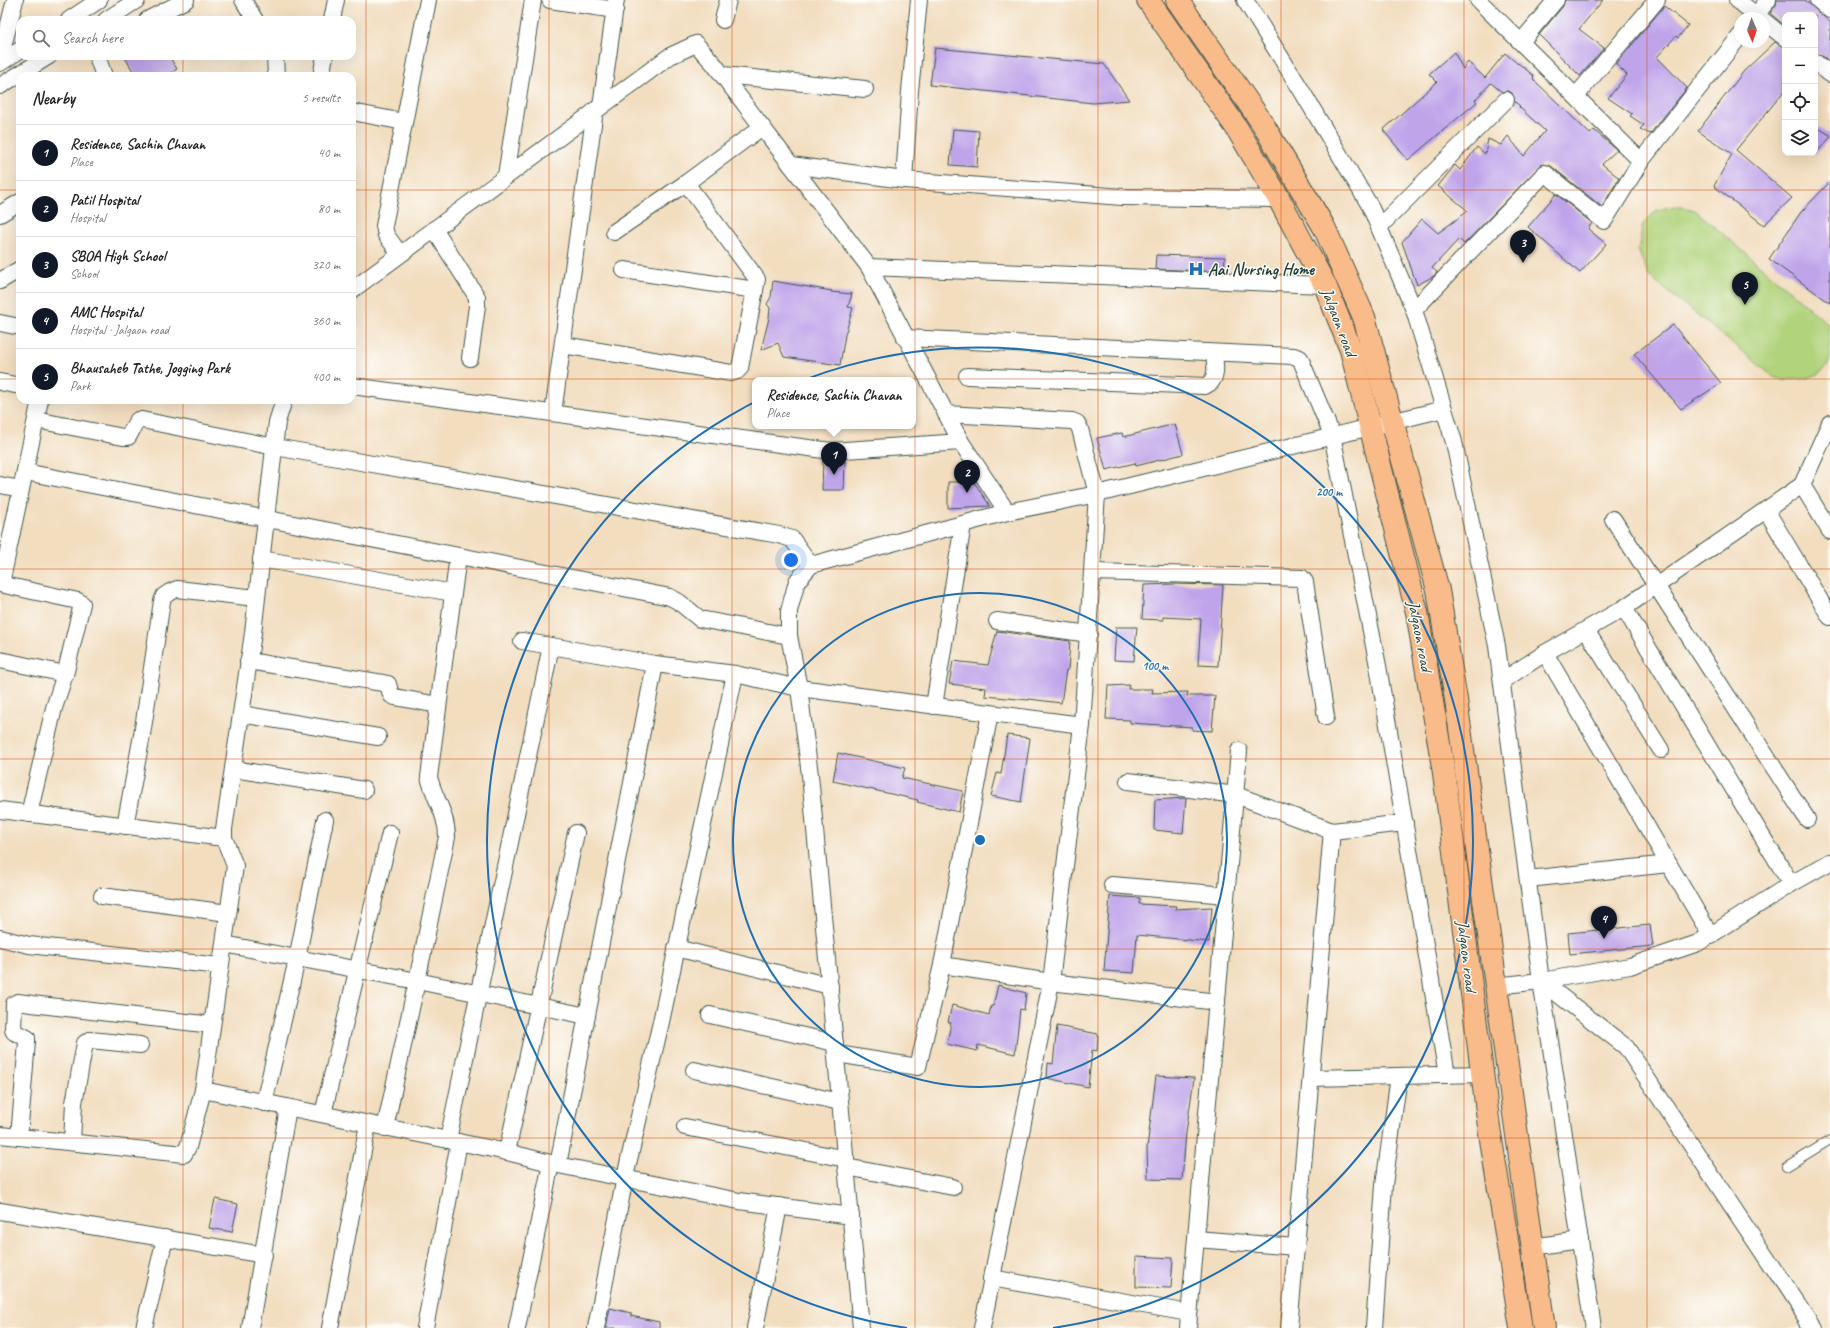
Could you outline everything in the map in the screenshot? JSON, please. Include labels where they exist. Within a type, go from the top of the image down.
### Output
[{"type":"highway","name":"Jalgaon road","points":[[1148,0],[1236,127],[1279,199],[1325,285],[1351,350],[1417,612],[1444,773],[1489,1126],[1521,1328]]},
{"type":"highway","name":"Jalgaon road","points":[[1177,0],[1261,120],[1324,226],[1364,317],[1393,421],[1438,590],[1456,700],[1544,1328]]},
{"type":"street","points":[[0,59],[15,0]]},
{"type":"street","points":[[78,16],[99,0]]},
{"type":"street","points":[[112,16],[137,0]]},
{"type":"street","points":[[155,16],[186,0]]},
{"type":"street","points":[[243,0],[253,16]]},
{"type":"street","points":[[333,16],[336,0]]},
{"type":"street","points":[[400,254],[386,235],[384,226],[428,0]]},
{"type":"street","points":[[506,176],[533,0]]},
{"type":"street","points":[[550,0],[616,5],[598,108],[554,413]]},
{"type":"street","points":[[723,20],[728,0]]},
{"type":"street","points":[[904,180],[910,91],[919,0]]},
{"type":"street","points":[[1245,0],[1362,192],[1379,227],[1414,310],[1454,442],[1497,646],[1541,981],[1593,1328]]},
{"type":"street","points":[[1478,0],[1641,161]]},
{"type":"street","points":[[1521,42],[1556,0]]},
{"type":"street","points":[[1576,96],[1656,0]]},
{"type":"street","points":[[1737,0],[1751,12]]},
{"type":"street","points":[[1761,12],[1768,0]]},
{"type":"street","points":[[1818,0],[1830,10]]},
{"type":"street","points":[[1770,27],[1782,36]]},
{"type":"street","points":[[356,287],[670,56],[696,44],[723,74],[869,267],[961,442],[1007,512]]},
{"type":"street","points":[[1414,310],[1544,174],[1604,221],[1641,161],[1734,44]]},
{"type":"street","points":[[0,62],[16,52]]},
{"type":"street","points":[[23,72],[42,60]]},
{"type":"street","points":[[98,60],[103,72]]},
{"type":"street","points":[[275,60],[276,72]]},
{"type":"street","points":[[322,72],[324,60]]},
{"type":"street","points":[[1818,64],[1830,74]]},
{"type":"street","points":[[723,74],[865,89]]},
{"type":"street","points":[[0,86],[16,76]]},
{"type":"street","points":[[1379,227],[1506,100]]},
{"type":"street","points":[[356,113],[404,122]]},
{"type":"street","points":[[614,232],[686,183],[762,127]]},
{"type":"street","points":[[791,165],[904,180],[1122,197],[1279,199]]},
{"type":"street","points":[[563,345],[731,373],[740,368],[757,282],[755,275],[686,183]]},
{"type":"street","points":[[0,214],[16,204]]},
{"type":"street","points":[[434,229],[476,297],[477,306],[470,358]]},
{"type":"street","points":[[869,267],[1325,285]]},
{"type":"street","points":[[624,270],[755,290]]},
{"type":"street","points":[[0,281],[16,271]]},
{"type":"street","points":[[0,323],[16,325]]},
{"type":"street","points":[[905,338],[1294,356],[1300,358],[1332,435],[1376,658],[1447,1075]]},
{"type":"street","points":[[967,376],[1205,386],[1212,383],[1215,378],[1214,352]]},
{"type":"street","points":[[0,382],[16,385]]},
{"type":"street","points":[[356,387],[831,451],[961,442]]},
{"type":"street","points":[[28,814],[54,708],[65,674],[82,604],[78,601],[1,584],[7,523],[21,489],[39,404]]},
{"type":"street","points":[[0,1135],[184,1154],[188,1147],[203,1090],[234,866],[224,838],[248,661],[277,422],[283,404]]},
{"type":"street","points":[[861,1328],[810,775],[799,688],[789,636],[789,612],[797,581],[811,565],[1007,512],[1097,494],[1332,435],[1444,409]]},
{"type":"street","points":[[946,414],[1072,421],[1077,424],[1080,429],[1097,494],[1082,725],[1051,982],[982,1328]]},
{"type":"street","points":[[36,420],[123,437],[128,437],[132,433],[134,424],[138,420],[142,420],[275,447],[787,536],[792,540],[811,565]]},
{"type":"street","points":[[1502,681],[1545,653],[1624,608],[1802,485],[1830,423]]},
{"type":"street","points":[[25,472],[670,597],[679,602],[700,619],[789,636]]},
{"type":"street","points":[[0,485],[21,489]]},
{"type":"street","points":[[1802,485],[1830,531]]},
{"type":"street","points":[[1766,510],[1830,617]]},
{"type":"street","points":[[1613,519],[1807,819]]},
{"type":"street","points":[[934,706],[963,524]]},
{"type":"street","points":[[385,1128],[447,837],[445,818],[429,776],[458,556]]},
{"type":"street","points":[[260,559],[453,593]]},
{"type":"street","points":[[1093,572],[1302,578],[1305,582],[1326,717]]},
{"type":"street","points":[[125,826],[142,736],[164,596],[170,592],[184,589],[256,598]]},
{"type":"street","points":[[1624,608],[1791,884]]},
{"type":"street","points":[[997,621],[1088,634]]},
{"type":"street","points":[[1586,630],[1661,750]]},
{"type":"street","points":[[522,641],[655,664],[735,674],[799,688],[1082,725]]},
{"type":"street","points":[[425,1328],[453,1141],[478,993],[550,646]]},
{"type":"street","points":[[1545,653],[1711,936]]},
{"type":"street","points":[[0,660],[65,674]]},
{"type":"street","points":[[248,661],[388,684],[391,695],[395,697],[438,705]]},
{"type":"street","points":[[517,1328],[587,1016],[655,664]]},
{"type":"street","points":[[596,1328],[625,1177],[659,1030],[735,674]]},
{"type":"street","points":[[710,1015],[836,1048],[918,1067],[942,965],[990,713]]},
{"type":"street","points":[[241,714],[378,737]]},
{"type":"street","points":[[991,1278],[1188,1320],[1240,751]]},
{"type":"street","points":[[233,770],[364,790]]},
{"type":"street","points":[[1128,781],[1236,795],[1332,831],[1405,823]]},
{"type":"street","points":[[0,810],[224,838]]},
{"type":"street","points":[[264,1103],[298,958],[325,820]]},
{"type":"street","points":[[1289,1328],[1312,1078],[1332,831]]},
{"type":"street","points":[[323,1114],[390,833]]},
{"type":"street","points":[[507,1152],[576,833]]},
{"type":"street","points":[[1495,986],[1541,981],[1630,966],[1698,943],[1791,884],[1830,862]]},
{"type":"street","points":[[1528,880],[1669,864]]},
{"type":"street","points":[[1112,885],[1226,896]]},
{"type":"street","points":[[102,896],[228,913]]},
{"type":"street","points":[[0,938],[29,946],[220,966]]},
{"type":"street","points":[[224,944],[478,993],[587,1016]]},
{"type":"street","points":[[676,948],[830,986]]},
{"type":"street","points":[[942,965],[1051,982],[1217,1002]]},
{"type":"street","points":[[1541,981],[1626,1047],[1813,1328]]},
{"type":"street","points":[[19,1137],[27,1038],[14,1032],[13,1030],[14,1004],[18,1002],[212,1025]]},
{"type":"street","points":[[72,1142],[74,1103],[85,1043],[90,1040],[140,1046]]},
{"type":"street","points":[[694,1070],[840,1102]]},
{"type":"street","points":[[1312,1078],[1482,1074]]},
{"type":"street","points":[[1374,1328],[1384,1185],[1400,1076]]},
{"type":"street","points":[[203,1090],[507,1152],[554,1164],[740,1200],[851,1216]]},
{"type":"street","points":[[250,1328],[264,1255],[288,1108]]},
{"type":"street","points":[[330,1328],[368,1124]]},
{"type":"street","points":[[685,1127],[953,1186]]},
{"type":"street","points":[[755,1328],[779,1206]]},
{"type":"street","points":[[0,1211],[264,1255]]},
{"type":"street","points":[[144,1328],[165,1238]]},
{"type":"street","points":[[1196,1239],[1296,1247]]},
{"type":"street","points":[[1532,1247],[1580,1240]]},
{"type":"lane","points":[[1786,1167],[1830,1140]]},
{"type":"green space","points":[[1676,206],[1695,210],[1828,324],[1830,359],[1822,372],[1807,378],[1775,378],[1649,276],[1638,250],[1643,224],[1657,210]]},
{"type":"building","points":[[1565,0],[1603,0],[1579,29],[1604,48],[1580,76],[1539,35],[1563,6]]},
{"type":"building","points":[[1777,0],[1805,0],[1830,22],[1830,62],[1818,54],[1818,12],[1782,12],[1782,23],[1770,13],[1776,5]]},
{"type":"building","points":[[1664,6],[1688,25],[1678,38],[1676,36],[1657,57],[1687,88],[1650,134],[1640,129],[1644,125],[1630,116],[1632,114],[1608,98],[1627,75],[1616,64]]},
{"type":"building","points":[[1775,42],[1782,46],[1782,94],[1736,150],[1792,198],[1764,225],[1714,186],[1732,154],[1698,131],[1744,71]]},
{"type":"building","points":[[935,48],[1104,64],[1129,100],[1093,103],[930,85]]},
{"type":"building","points":[[1454,52],[1463,69],[1468,62],[1485,78],[1505,53],[1534,76],[1533,79],[1590,134],[1594,130],[1617,150],[1602,164],[1619,178],[1602,207],[1551,166],[1542,164],[1464,244],[1459,239],[1432,268],[1437,272],[1434,276],[1417,285],[1402,242],[1422,219],[1438,233],[1468,211],[1438,186],[1455,165],[1460,170],[1477,147],[1485,154],[1488,139],[1501,145],[1508,136],[1524,156],[1545,131],[1519,107],[1520,106],[1515,102],[1512,93],[1508,91],[1502,92],[1491,83],[1475,100],[1477,102],[1408,160],[1383,130],[1437,82],[1429,74]]},
{"type":"building","points":[[126,60],[171,60],[177,69],[172,72],[134,72]]},
{"type":"building","points":[[1818,128],[1830,135],[1830,138],[1818,151]]},
{"type":"building","points":[[953,129],[979,131],[977,167],[950,165]]},
{"type":"building","points":[[1830,182],[1830,303],[1769,259],[1801,212]]},
{"type":"building","points":[[1556,194],[1592,223],[1588,229],[1606,244],[1580,273],[1528,227]]},
{"type":"building","points":[[1156,255],[1225,257],[1224,272],[1155,269]]},
{"type":"building","points":[[773,281],[832,291],[831,292],[852,294],[848,307],[853,308],[845,335],[840,365],[784,357],[778,343],[761,350],[769,318],[770,308],[767,304],[771,297]]},
{"type":"building","points":[[1673,325],[1721,383],[1681,409],[1634,354]]},
{"type":"building","points":[[1175,424],[1183,454],[1136,466],[1135,463],[1106,470],[1097,438],[1122,433],[1123,437]]},
{"type":"building","points":[[823,460],[845,461],[844,490],[822,490]]},
{"type":"building","points":[[948,482],[974,482],[990,506],[948,508]]},
{"type":"building","points":[[1144,585],[1223,585],[1218,666],[1198,665],[1201,619],[1163,617],[1163,620],[1142,619]]},
{"type":"building","points":[[1116,627],[1137,627],[1134,661],[1114,660]]},
{"type":"building","points":[[997,631],[1070,641],[1068,670],[1066,670],[1061,703],[985,696],[986,688],[949,684],[953,661],[988,665]]},
{"type":"building","points":[[1129,685],[1128,689],[1153,689],[1152,693],[1188,692],[1187,696],[1215,696],[1212,731],[1192,730],[1192,727],[1130,723],[1130,720],[1106,719],[1108,686]]},
{"type":"building","points":[[1007,735],[1030,738],[1021,802],[991,796],[997,773],[1001,774]]},
{"type":"building","points":[[838,753],[905,768],[902,778],[963,791],[959,812],[917,802],[918,800],[833,781]]},
{"type":"building","points":[[1186,798],[1183,833],[1154,830],[1155,800]]},
{"type":"building","points":[[1110,896],[1140,898],[1139,904],[1176,906],[1175,909],[1212,907],[1209,942],[1137,935],[1134,973],[1104,971]]},
{"type":"building","points":[[1650,925],[1653,946],[1570,954],[1568,933]]},
{"type":"building","points":[[998,985],[1026,993],[1024,1010],[1020,1009],[1015,1054],[978,1045],[977,1051],[947,1044],[951,1023],[948,1022],[952,1005],[989,1015],[991,1006],[993,1006]]},
{"type":"building","points":[[1057,1026],[1098,1034],[1097,1051],[1092,1050],[1088,1087],[1047,1078],[1048,1063],[1053,1064]]},
{"type":"building","points":[[1156,1076],[1194,1078],[1186,1133],[1182,1180],[1148,1179],[1147,1148]]},
{"type":"building","points":[[215,1199],[238,1204],[232,1232],[209,1228]]},
{"type":"building","points":[[1136,1256],[1173,1258],[1171,1288],[1136,1287]]},
{"type":"building","points":[[610,1308],[631,1313],[631,1316],[659,1322],[659,1328],[606,1328]]},
{"type":"place","name":"SBOA High School","points":[[1523,263]]},
{"type":"place","name":"Aai Nursing Home","points":[[1196,269]]},
{"type":"place","name":"Bhausaheb Tathe, Jogging Park","points":[[1745,305]]},
{"type":"place","name":"Residence, Sachin Chavan","points":[[834,475]]},
{"type":"place","name":"Patil Hospital","points":[[967,493]]},
{"type":"place","name":"AMC Hospital","points":[[1604,939]]}]
